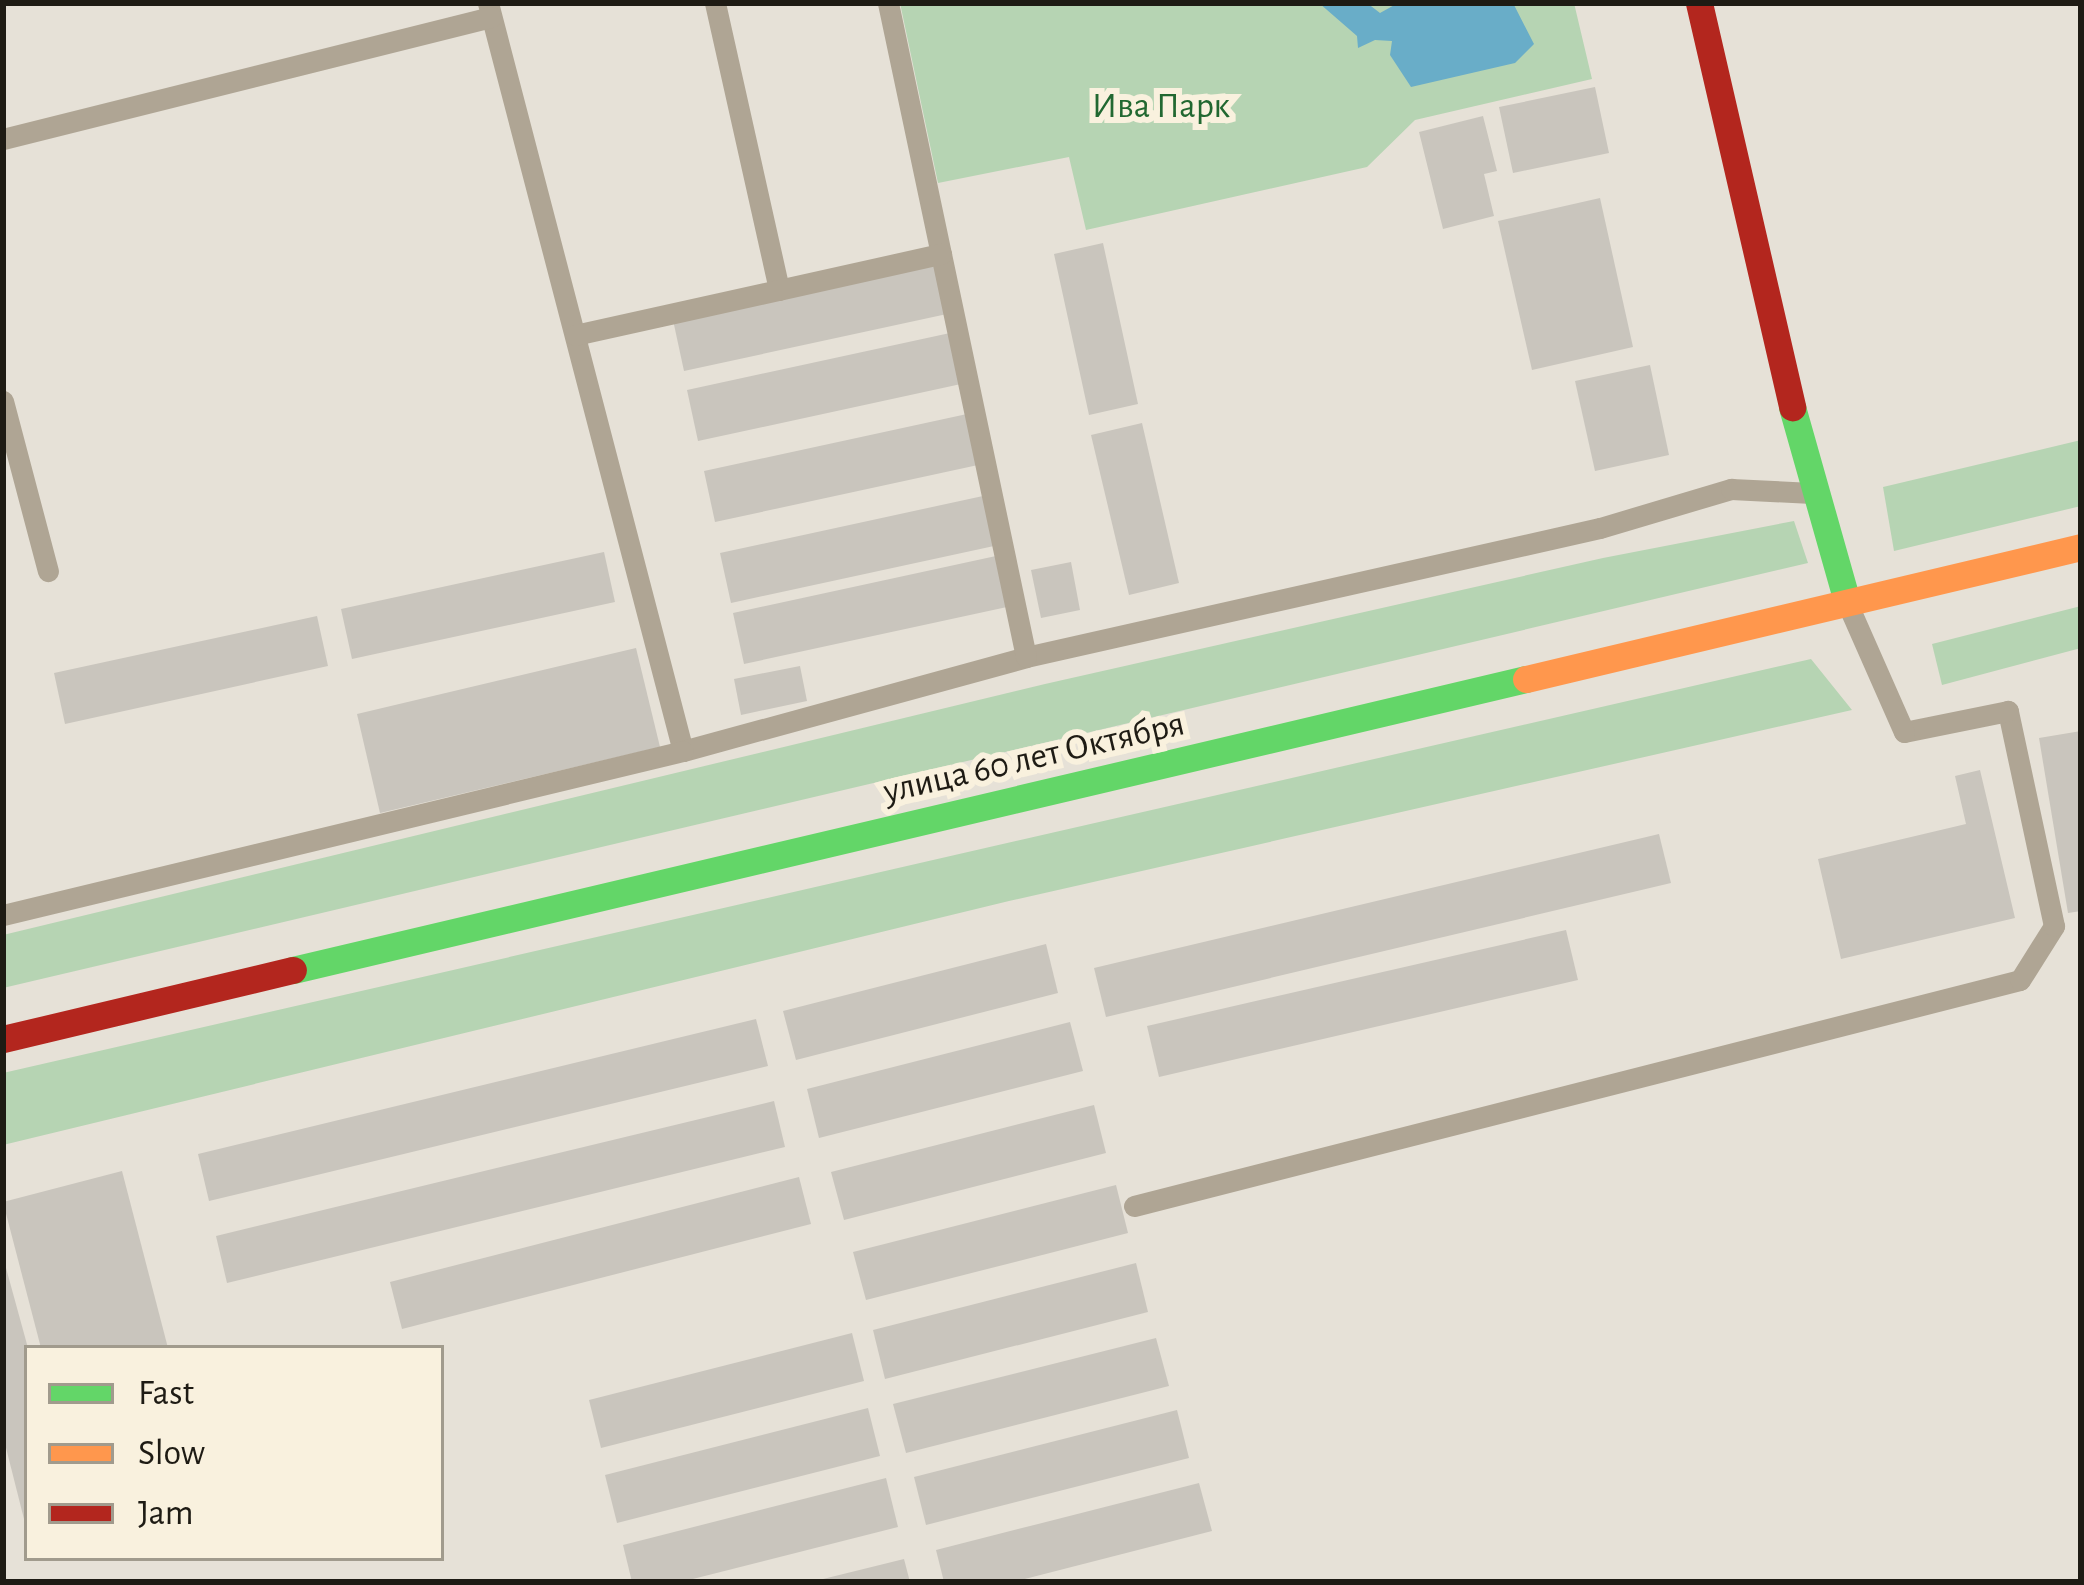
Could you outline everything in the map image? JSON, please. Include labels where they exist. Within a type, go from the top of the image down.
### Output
[{"type":"street","points":[[1699,3],[1812,494],[1847,602]]},
{"type":"street","name":"улица 60 лет Октября","points":[[3,1039],[2081,547]]},
{"type":"lane","points":[[715,3],[779,290]]},
{"type":"lane","points":[[888,3],[1026,657]]},
{"type":"lane","points":[[3,139],[490,10],[683,751]]},
{"type":"lane","points":[[575,335],[941,254]]},
{"type":"lane","points":[[3,401],[48,571]]},
{"type":"lane","points":[[3,915],[683,751],[1026,657],[1600,528],[1732,489],[1812,494]]},
{"type":"lane","points":[[1133,1206],[2020,980],[2054,926],[2008,711],[1904,732],[1847,602]]},
{"type":"green space","name":"Ива Парк","points":[[900,3],[1574,3],[1592,79],[1415,120],[1367,167],[1086,230],[1069,157],[938,183]]},
{"type":"green space","points":[[2081,440],[2081,506],[1894,551],[1883,487]]},
{"type":"green space","points":[[1794,521],[1808,563],[3,988],[3,935],[1045,684],[1603,558]]},
{"type":"green space","points":[[2081,606],[2081,648],[1942,685],[1932,644]]},
{"type":"green space","points":[[1811,659],[1852,710],[1009,901],[3,1145],[3,1073]]},
{"type":"water","points":[[1319,3],[1367,3],[1380,13],[1398,3],[1513,3],[1534,44],[1515,63],[1411,87],[1390,55],[1392,41],[1375,40],[1358,48],[1357,36]]},
{"type":"building","points":[[1595,87],[1609,153],[1513,173],[1499,107]]},
{"type":"building","points":[[1483,116],[1497,171],[1484,174],[1494,216],[1443,229],[1419,132]]},
{"type":"building","points":[[1600,198],[1633,347],[1532,370],[1498,221]]},
{"type":"building","points":[[1103,243],[1138,404],[1089,415],[1054,254]]},
{"type":"building","points":[[936,263],[947,314],[684,371],[673,320]]},
{"type":"building","points":[[950,333],[961,384],[698,441],[687,390]]},
{"type":"building","points":[[1650,365],[1669,455],[1595,471],[1575,381]]},
{"type":"building","points":[[967,414],[978,465],[715,522],[704,471]]},
{"type":"building","points":[[1142,423],[1179,583],[1129,595],[1091,435]]},
{"type":"building","points":[[983,496],[994,546],[731,603],[720,553]]},
{"type":"building","points":[[604,552],[615,602],[352,659],[341,609]]},
{"type":"building","points":[[996,556],[1007,607],[744,664],[733,613]]},
{"type":"building","points":[[1071,562],[1080,610],[1041,618],[1031,570]]},
{"type":"building","points":[[317,616],[328,666],[65,724],[54,673]]},
{"type":"building","points":[[636,648],[660,747],[380,813],[357,714]]},
{"type":"building","points":[[800,666],[807,701],[741,715],[734,679]]},
{"type":"building","points":[[2081,731],[2081,911],[2068,913],[2039,738]]},
{"type":"building","points":[[1980,770],[2015,918],[1841,959],[1818,859],[1966,824],[1955,776]]},
{"type":"building","points":[[1659,834],[1671,883],[1106,1017],[1094,968]]},
{"type":"building","points":[[1566,930],[1578,980],[1159,1077],[1147,1026]]},
{"type":"building","points":[[1046,944],[1058,993],[796,1060],[783,1011]]},
{"type":"building","points":[[756,1019],[768,1066],[209,1201],[198,1154]]},
{"type":"building","points":[[1070,1022],[1083,1071],[819,1138],[807,1089]]},
{"type":"building","points":[[774,1101],[785,1147],[227,1283],[216,1236]]},
{"type":"building","points":[[1094,1105],[1106,1153],[844,1220],[831,1172]]},
{"type":"building","points":[[122,1171],[167,1345],[40,1345],[3,1202]]},
{"type":"building","points":[[799,1177],[811,1224],[402,1329],[390,1282]]},
{"type":"building","points":[[1116,1185],[1128,1233],[866,1300],[853,1252]]},
{"type":"building","points":[[3,1257],[27,1345],[24,1519],[3,1436]]},
{"type":"building","points":[[1136,1263],[1148,1312],[885,1379],[873,1330]]},
{"type":"building","points":[[852,1333],[864,1381],[601,1448],[589,1400]]},
{"type":"building","points":[[1156,1338],[1169,1386],[906,1453],[893,1404]]},
{"type":"building","points":[[868,1408],[880,1456],[617,1523],[605,1475]]},
{"type":"building","points":[[1177,1410],[1189,1458],[926,1525],[914,1477]]},
{"type":"building","points":[[886,1478],[898,1527],[681,1582],[632,1582],[623,1545]]},
{"type":"building","points":[[1199,1483],[1212,1531],[1013,1582],[944,1582],[936,1550]]},
{"type":"building","points":[[904,1559],[910,1582],[819,1580]]},
{"type":"traffic: fast","points":[[1792,407],[1847,602]]},
{"type":"traffic: fast","points":[[293,970],[1526,679]]},
{"type":"traffic: slow","points":[[1526,679],[2081,547]]},
{"type":"traffic: jam","points":[[1699,3],[1792,407]]},
{"type":"traffic: jam","points":[[3,1039],[293,970]]}]
